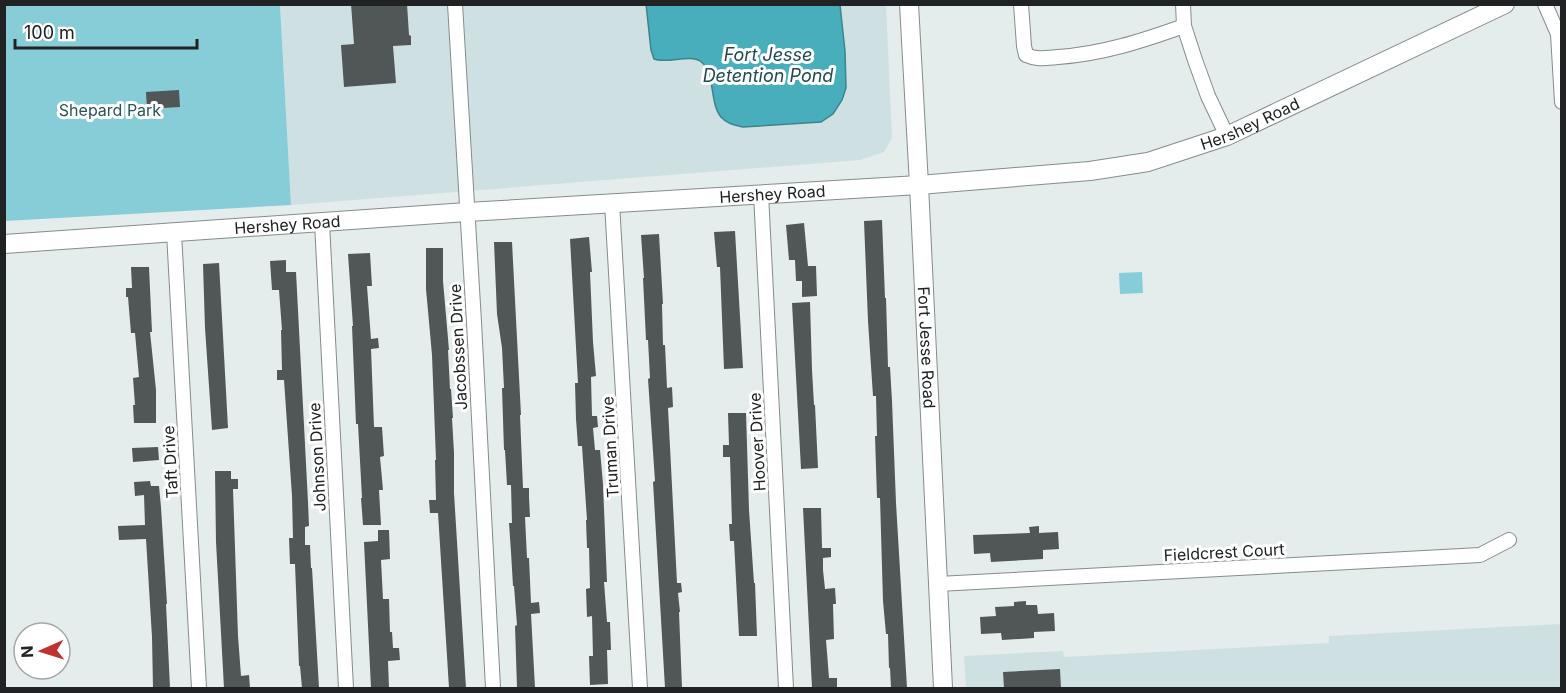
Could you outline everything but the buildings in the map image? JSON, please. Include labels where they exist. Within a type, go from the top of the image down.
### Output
[{"type":"main road","name":"Fort Jesse Road","points":[[909,4],[943,688]]},
{"type":"main road","name":"Hershey Road","points":[[4,244],[919,184],[1090,171],[1148,162],[1227,136],[1505,4]]},
{"type":"street","name":"Jacobssen Drive","points":[[455,4],[493,688]]},
{"type":"street","points":[[1021,4],[1026,55],[1034,59],[1075,56],[1116,48],[1184,26]]},
{"type":"street","points":[[1183,4],[1184,26],[1208,96],[1227,136]]},
{"type":"street","points":[[1545,4],[1557,34],[1562,102]]},
{"type":"street","name":"Hoover Drive","points":[[761,194],[786,688]]},
{"type":"street","name":"Truman Drive","points":[[612,203],[640,688]]},
{"type":"street","name":"Johnson Drive","points":[[322,223],[346,688]]},
{"type":"street","name":"Taft Drive","points":[[174,233],[199,688]]},
{"type":"street","name":"Fieldcrest Court","points":[[938,584],[1480,555],[1509,540]]},
{"type":"shaded area","points":[[280,5],[886,5],[892,138],[884,152],[860,160],[291,205]]},
{"type":"shaded area","points":[[1561,624],[1561,688],[966,688],[964,656],[1063,651],[1064,657],[1329,643],[1329,636]]},
{"type":"green space","name":"Shepard Park","points":[[5,5],[280,5],[291,205],[5,221]]},
{"type":"green space","points":[[1142,272],[1143,293],[1120,294],[1119,273]]},
{"type":"water","name":"Fort Jesse Detention Pond","points":[[646,4],[840,5],[846,88],[842,100],[833,114],[821,122],[743,127],[728,123],[717,111],[711,80],[705,66],[700,61],[690,58],[654,59]]}]
